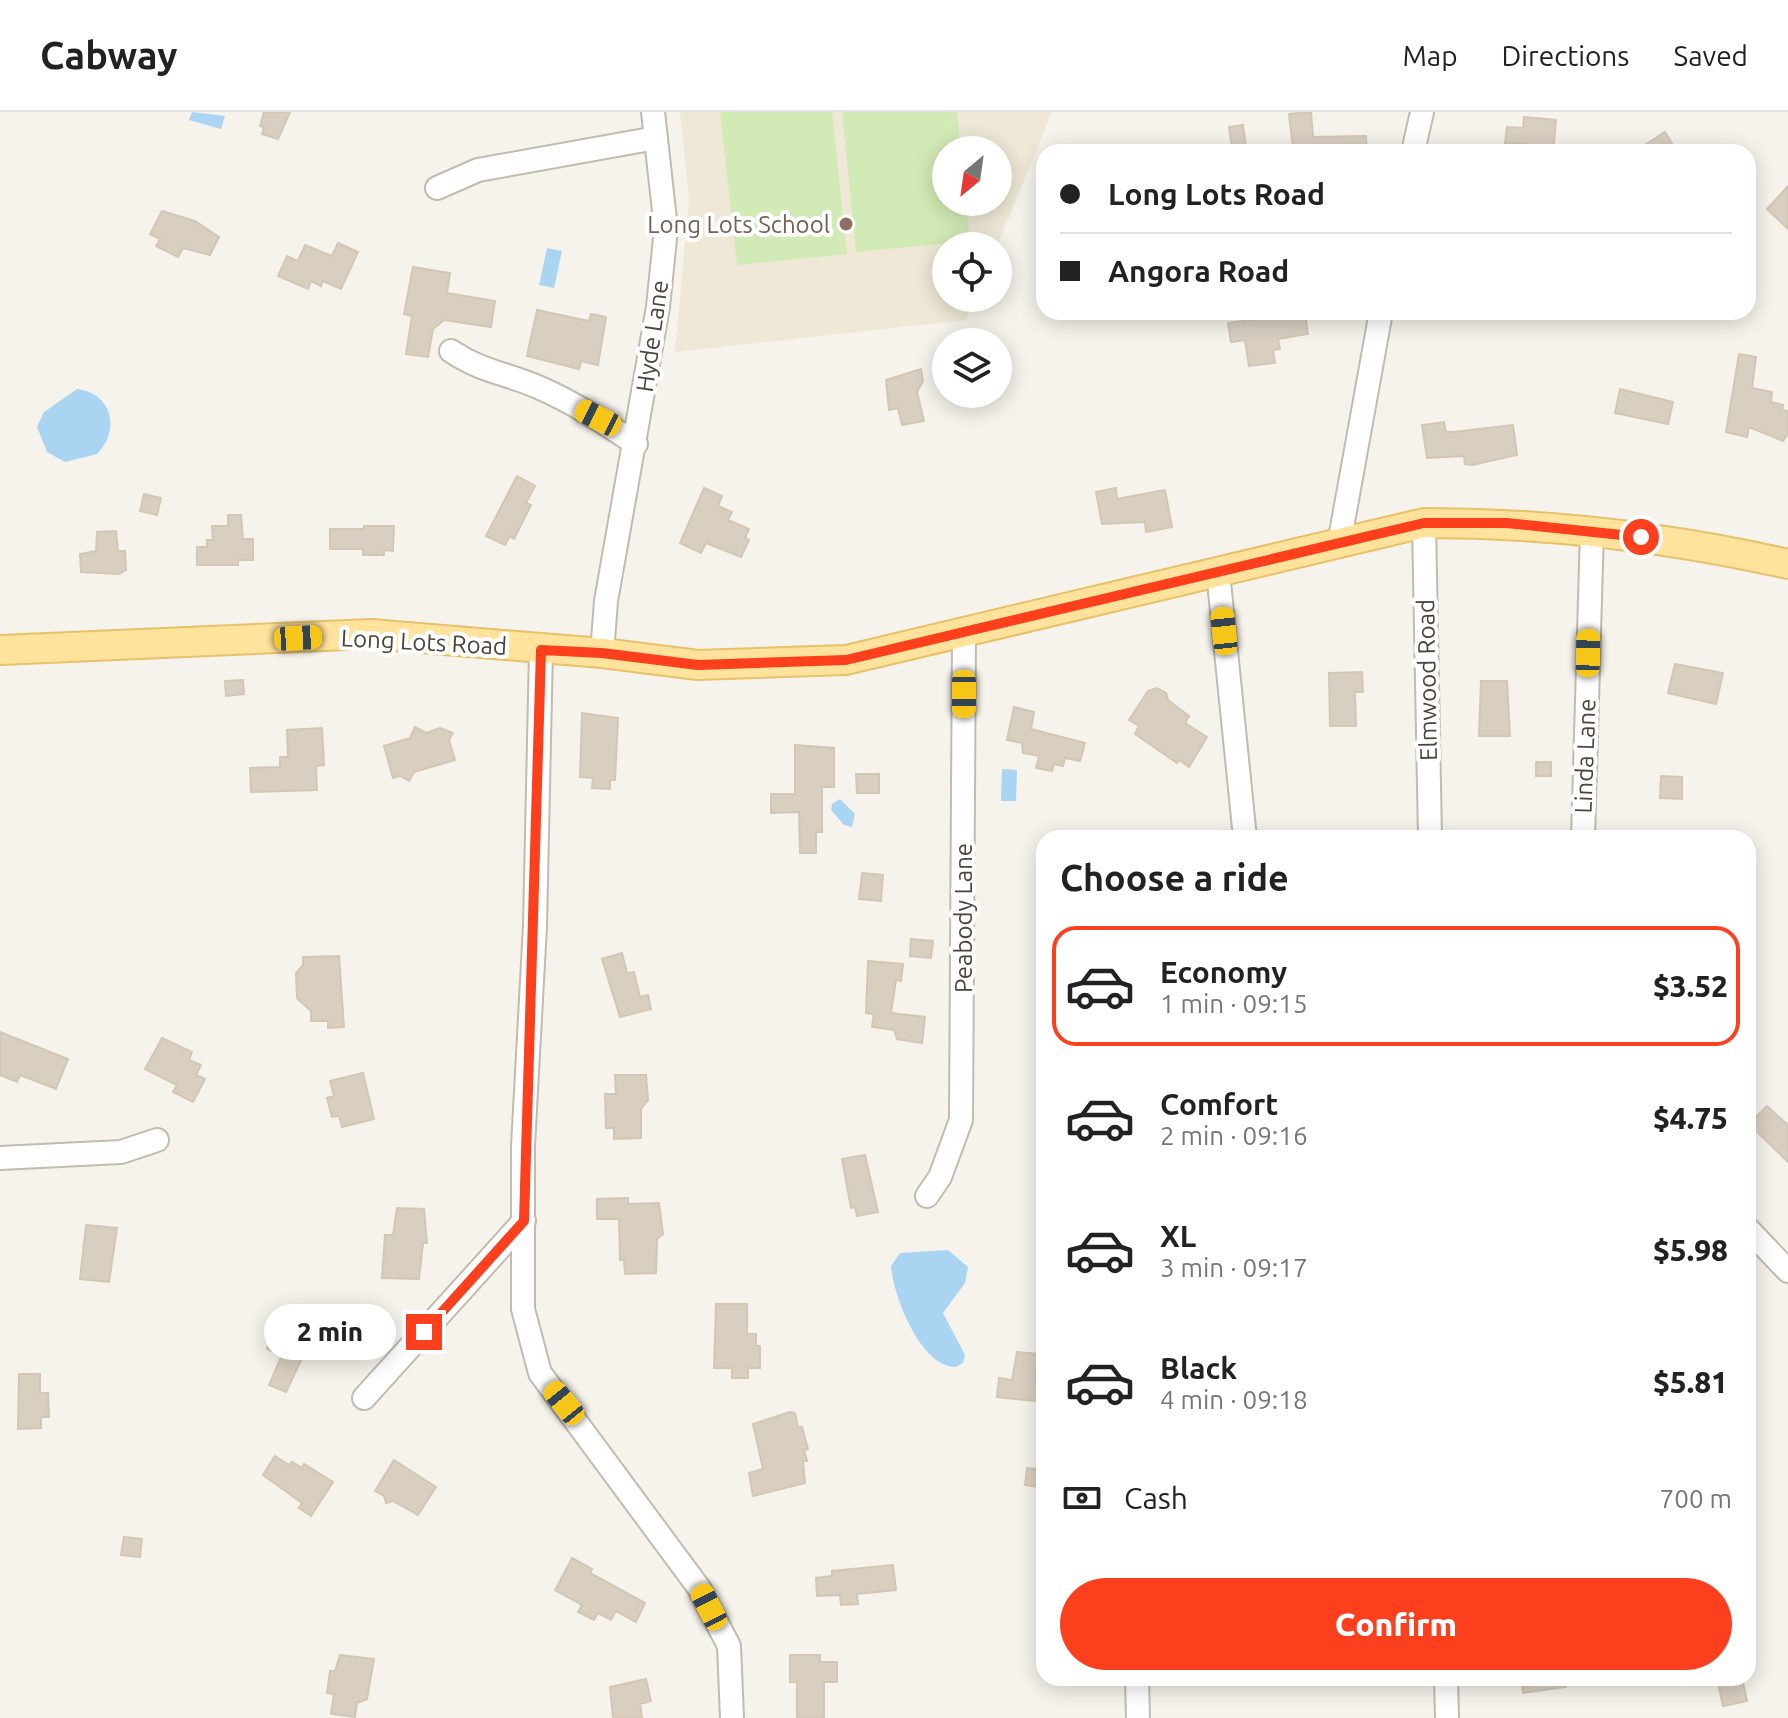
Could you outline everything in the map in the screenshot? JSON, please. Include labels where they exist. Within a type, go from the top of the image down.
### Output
[{"type":"main road","name":"Long Lots Road","points":[[0,650],[371,634],[602,653],[698,665],[846,660],[1424,523],[1507,523],[1592,530],[1713,548],[1788,564]]},
{"type":"street","name":"Hyde Lane","points":[[602,653],[606,601],[636,444],[658,307],[666,229],[653,112]]},
{"type":"street","points":[[1415,144],[1422,112]]},
{"type":"street","points":[[437,188],[478,170],[656,138]]},
{"type":"street","points":[[1339,544],[1380,320]]},
{"type":"street","points":[[451,351],[487,373],[536,386],[598,418],[636,444]]},
{"type":"street","name":"Elmwood Road","points":[[1424,523],[1430,830]]},
{"type":"street","name":"Linda Lane","points":[[1583,830],[1592,530]]},
{"type":"street","points":[[1218,572],[1244,830]]},
{"type":"street","name":"Peabody Lane","points":[[927,1196],[940,1177],[961,1120],[964,632]]},
{"type":"street","points":[[541,650],[523,1309],[540,1373],[699,1588],[729,1646],[732,1718]]},
{"type":"street","points":[[0,1158],[121,1152],[157,1140]]},
{"type":"street","points":[[364,1398],[524,1221]]},
{"type":"street","points":[[1756,1237],[1788,1271]]},
{"type":"street","points":[[1137,1686],[1138,1718]]},
{"type":"street","points":[[1446,1686],[1447,1718]]},
{"type":"shaded area","name":"Long Lots School","points":[[680,112],[1052,112],[1039,144],[1036,144],[1036,151],[1012,209],[1012,136],[932,136],[932,216],[1009,216],[1003,232],[932,232],[932,312],[969,312],[966,320],[675,352],[689,200]]},
{"type":"green space","points":[[720,112],[832,112],[847,254],[737,265]]},
{"type":"green space","points":[[842,112],[957,112],[960,136],[932,136],[932,216],[967,216],[969,232],[932,232],[932,245],[856,252]]},
{"type":"water","points":[[192,112],[225,116],[221,129],[189,120]]},
{"type":"water","points":[[547,248],[562,251],[554,288],[539,285]]},
{"type":"water","points":[[77,389],[98,397],[105,405],[109,414],[109,434],[97,454],[65,462],[47,452],[37,427],[44,412]]},
{"type":"water","points":[[1002,769],[1017,770],[1016,801],[1001,801]]},
{"type":"water","points":[[840,799],[855,814],[852,827],[844,825],[831,810],[832,804]]},
{"type":"water","points":[[948,1250],[968,1267],[965,1283],[943,1313],[965,1355],[963,1363],[955,1367],[942,1364],[920,1342],[903,1310],[891,1266],[900,1253]]},
{"type":"building","points":[[264,112],[290,112],[278,139],[262,134],[264,127],[260,126]]},
{"type":"building","points":[[1311,112],[1313,137],[1366,136],[1366,144],[1292,144],[1289,114]]},
{"type":"building","points":[[1524,117],[1556,120],[1554,144],[1505,143],[1507,127],[1523,128]]},
{"type":"building","points":[[1243,125],[1246,144],[1231,144],[1229,127]]},
{"type":"building","points":[[1665,132],[1672,144],[1646,144]]},
{"type":"building","points":[[1788,186],[1788,229],[1767,209]]},
{"type":"building","points":[[162,211],[195,221],[219,237],[210,255],[183,248],[178,257],[156,246],[160,239],[150,234]]},
{"type":"building","points":[[338,243],[358,252],[341,289],[323,281],[321,286],[311,281],[308,289],[278,276],[287,256],[298,261],[305,245],[332,256]]},
{"type":"building","points":[[413,267],[450,273],[447,293],[495,301],[491,327],[444,320],[433,329],[428,357],[406,354],[412,316],[404,314]]},
{"type":"building","points":[[537,310],[589,321],[591,314],[606,317],[598,365],[581,361],[579,369],[527,356]]},
{"type":"building","points":[[1306,320],[1308,334],[1278,339],[1280,349],[1273,350],[1275,363],[1249,366],[1245,340],[1231,342],[1228,323]]},
{"type":"building","points":[[1739,354],[1756,357],[1752,388],[1772,392],[1771,402],[1783,405],[1782,410],[1788,411],[1788,433],[1783,441],[1749,427],[1747,437],[1726,432]]},
{"type":"building","points":[[921,369],[923,381],[917,392],[924,421],[902,425],[898,408],[889,410],[886,380]]},
{"type":"building","points":[[1620,389],[1673,402],[1668,424],[1615,413]]},
{"type":"building","points":[[1444,422],[1446,432],[1513,425],[1517,455],[1472,465],[1465,464],[1464,456],[1427,458],[1422,425]]},
{"type":"building","points":[[517,476],[535,486],[526,503],[531,505],[514,539],[510,536],[505,545],[486,536]]},
{"type":"building","points":[[704,488],[722,496],[718,506],[732,512],[728,520],[749,529],[745,538],[749,540],[741,557],[706,543],[701,553],[680,543]]},
{"type":"building","points":[[1116,488],[1117,499],[1165,490],[1172,527],[1146,532],[1145,522],[1102,524],[1096,492]]},
{"type":"building","points":[[144,494],[161,498],[157,515],[140,511]]},
{"type":"building","points":[[228,515],[241,515],[243,539],[253,539],[253,560],[238,560],[238,565],[197,565],[197,547],[207,547],[207,540],[213,540],[212,526],[228,526]]},
{"type":"building","points":[[364,526],[394,526],[393,551],[384,550],[384,555],[363,555],[363,549],[330,549],[330,529],[364,529]]},
{"type":"building","points":[[116,531],[118,551],[125,551],[126,570],[119,574],[81,572],[80,554],[96,551],[97,532]]},
{"type":"building","points":[[1675,664],[1723,673],[1716,704],[1668,693]]},
{"type":"building","points":[[1362,672],[1363,692],[1355,692],[1356,726],[1330,726],[1329,673]]},
{"type":"building","points":[[243,680],[244,694],[226,696],[225,681]]},
{"type":"building","points":[[1481,681],[1507,681],[1510,736],[1479,736]]},
{"type":"building","points":[[1157,688],[1189,716],[1185,723],[1207,737],[1189,767],[1179,760],[1177,763],[1135,734],[1139,726],[1129,720],[1148,691]]},
{"type":"building","points":[[1014,707],[1034,712],[1031,729],[1085,743],[1080,761],[1065,758],[1063,766],[1054,764],[1052,771],[1036,768],[1039,756],[1023,753],[1022,743],[1007,740]]},
{"type":"building","points":[[582,713],[618,718],[615,780],[610,780],[610,789],[592,788],[593,778],[580,777]]},
{"type":"building","points":[[415,727],[426,733],[440,728],[453,733],[449,740],[455,760],[414,772],[409,781],[400,776],[393,778],[384,746],[410,738]]},
{"type":"building","points":[[322,728],[324,765],[316,766],[317,790],[251,792],[250,768],[280,767],[280,757],[288,757],[287,730]]},
{"type":"building","points":[[795,745],[834,748],[834,787],[822,787],[822,832],[816,832],[816,853],[800,853],[799,812],[771,813],[771,794],[795,794]]},
{"type":"building","points":[[1536,762],[1551,762],[1551,776],[1536,776]]},
{"type":"building","points":[[856,774],[879,774],[879,793],[857,793]]},
{"type":"building","points":[[1661,776],[1682,777],[1682,799],[1660,798]]},
{"type":"building","points":[[862,873],[883,875],[881,901],[859,899]]},
{"type":"building","points":[[911,939],[933,941],[931,958],[910,956]]},
{"type":"building","points":[[622,953],[627,973],[634,972],[640,997],[648,995],[651,1009],[620,1017],[602,959]]},
{"type":"building","points":[[339,956],[344,1027],[328,1028],[328,1021],[311,1021],[311,1011],[297,998],[296,973],[303,965],[303,957]]},
{"type":"building","points":[[868,961],[903,964],[901,981],[896,980],[891,1013],[925,1017],[922,1043],[897,1039],[894,1030],[872,1027],[874,1014],[866,1013]]},
{"type":"building","points":[[0,1032],[68,1059],[56,1089],[20,1075],[17,1082],[0,1075]]},
{"type":"building","points":[[162,1038],[192,1052],[189,1060],[201,1065],[196,1075],[205,1079],[193,1102],[173,1092],[177,1085],[145,1069]]},
{"type":"building","points":[[363,1073],[374,1119],[342,1127],[339,1116],[332,1117],[327,1098],[334,1096],[330,1081]]},
{"type":"building","points":[[615,1075],[646,1075],[648,1100],[641,1109],[641,1138],[614,1139],[614,1128],[606,1128],[605,1094],[616,1094]]},
{"type":"building","points":[[1767,1106],[1788,1125],[1788,1162],[1756,1131],[1756,1117]]},
{"type":"building","points":[[865,1155],[878,1212],[857,1216],[855,1207],[851,1208],[842,1159]]},
{"type":"building","points":[[628,1198],[628,1204],[659,1203],[663,1234],[657,1239],[656,1273],[625,1274],[624,1260],[620,1260],[619,1219],[597,1219],[597,1199]]},
{"type":"building","points":[[397,1208],[424,1209],[427,1243],[423,1243],[419,1279],[382,1278],[385,1235],[393,1235]]},
{"type":"building","points":[[86,1225],[117,1228],[109,1282],[80,1279]]},
{"type":"building","points":[[716,1304],[747,1304],[747,1334],[756,1334],[756,1346],[760,1346],[760,1368],[748,1368],[748,1378],[732,1378],[732,1368],[714,1368]]},
{"type":"building","points":[[299,1317],[318,1325],[286,1392],[269,1385],[282,1355],[267,1349],[272,1336],[288,1342]]},
{"type":"building","points":[[1017,1352],[1036,1354],[1036,1401],[997,1397],[999,1378],[1012,1380]]},
{"type":"building","points":[[19,1374],[40,1374],[40,1393],[48,1393],[49,1417],[41,1417],[41,1428],[18,1429]]},
{"type":"building","points":[[795,1413],[798,1427],[802,1427],[808,1449],[804,1450],[807,1461],[803,1461],[805,1483],[753,1496],[749,1473],[763,1469],[753,1424]]},
{"type":"building","points":[[275,1456],[289,1465],[292,1462],[302,1468],[304,1464],[333,1482],[311,1516],[299,1508],[302,1503],[263,1475]]},
{"type":"building","points":[[394,1460],[436,1487],[418,1515],[393,1501],[386,1503],[384,1496],[375,1491]]},
{"type":"building","points":[[1027,1468],[1036,1469],[1036,1487],[1025,1485]]},
{"type":"building","points":[[124,1537],[142,1539],[140,1557],[121,1555]]},
{"type":"building","points":[[572,1558],[592,1569],[590,1573],[645,1603],[636,1622],[616,1611],[611,1620],[598,1613],[594,1620],[578,1612],[582,1605],[555,1590]]},
{"type":"building","points":[[893,1565],[896,1590],[857,1594],[858,1604],[841,1605],[840,1595],[817,1596],[816,1578],[832,1576],[832,1571]]},
{"type":"building","points":[[340,1655],[374,1659],[367,1699],[357,1703],[355,1717],[331,1714],[334,1694],[327,1693],[330,1671],[335,1671]]},
{"type":"building","points":[[790,1655],[820,1655],[820,1662],[837,1662],[837,1682],[824,1682],[824,1718],[797,1718],[797,1682],[790,1682]]},
{"type":"building","points":[[646,1679],[651,1701],[640,1704],[642,1718],[613,1718],[610,1687]]},
{"type":"building","points":[[1522,1686],[1566,1686],[1566,1687],[1523,1693]]},
{"type":"building","points":[[1719,1686],[1744,1686],[1747,1701],[1723,1706]]},
{"type":"place","name":"Long Lots School","points":[[846,224]]},
{"type":"route","points":[[424,1332],[524,1221],[523,1146],[534,932],[541,650],[602,653],[698,665],[846,660],[1424,523],[1507,523],[1641,537]]}]
